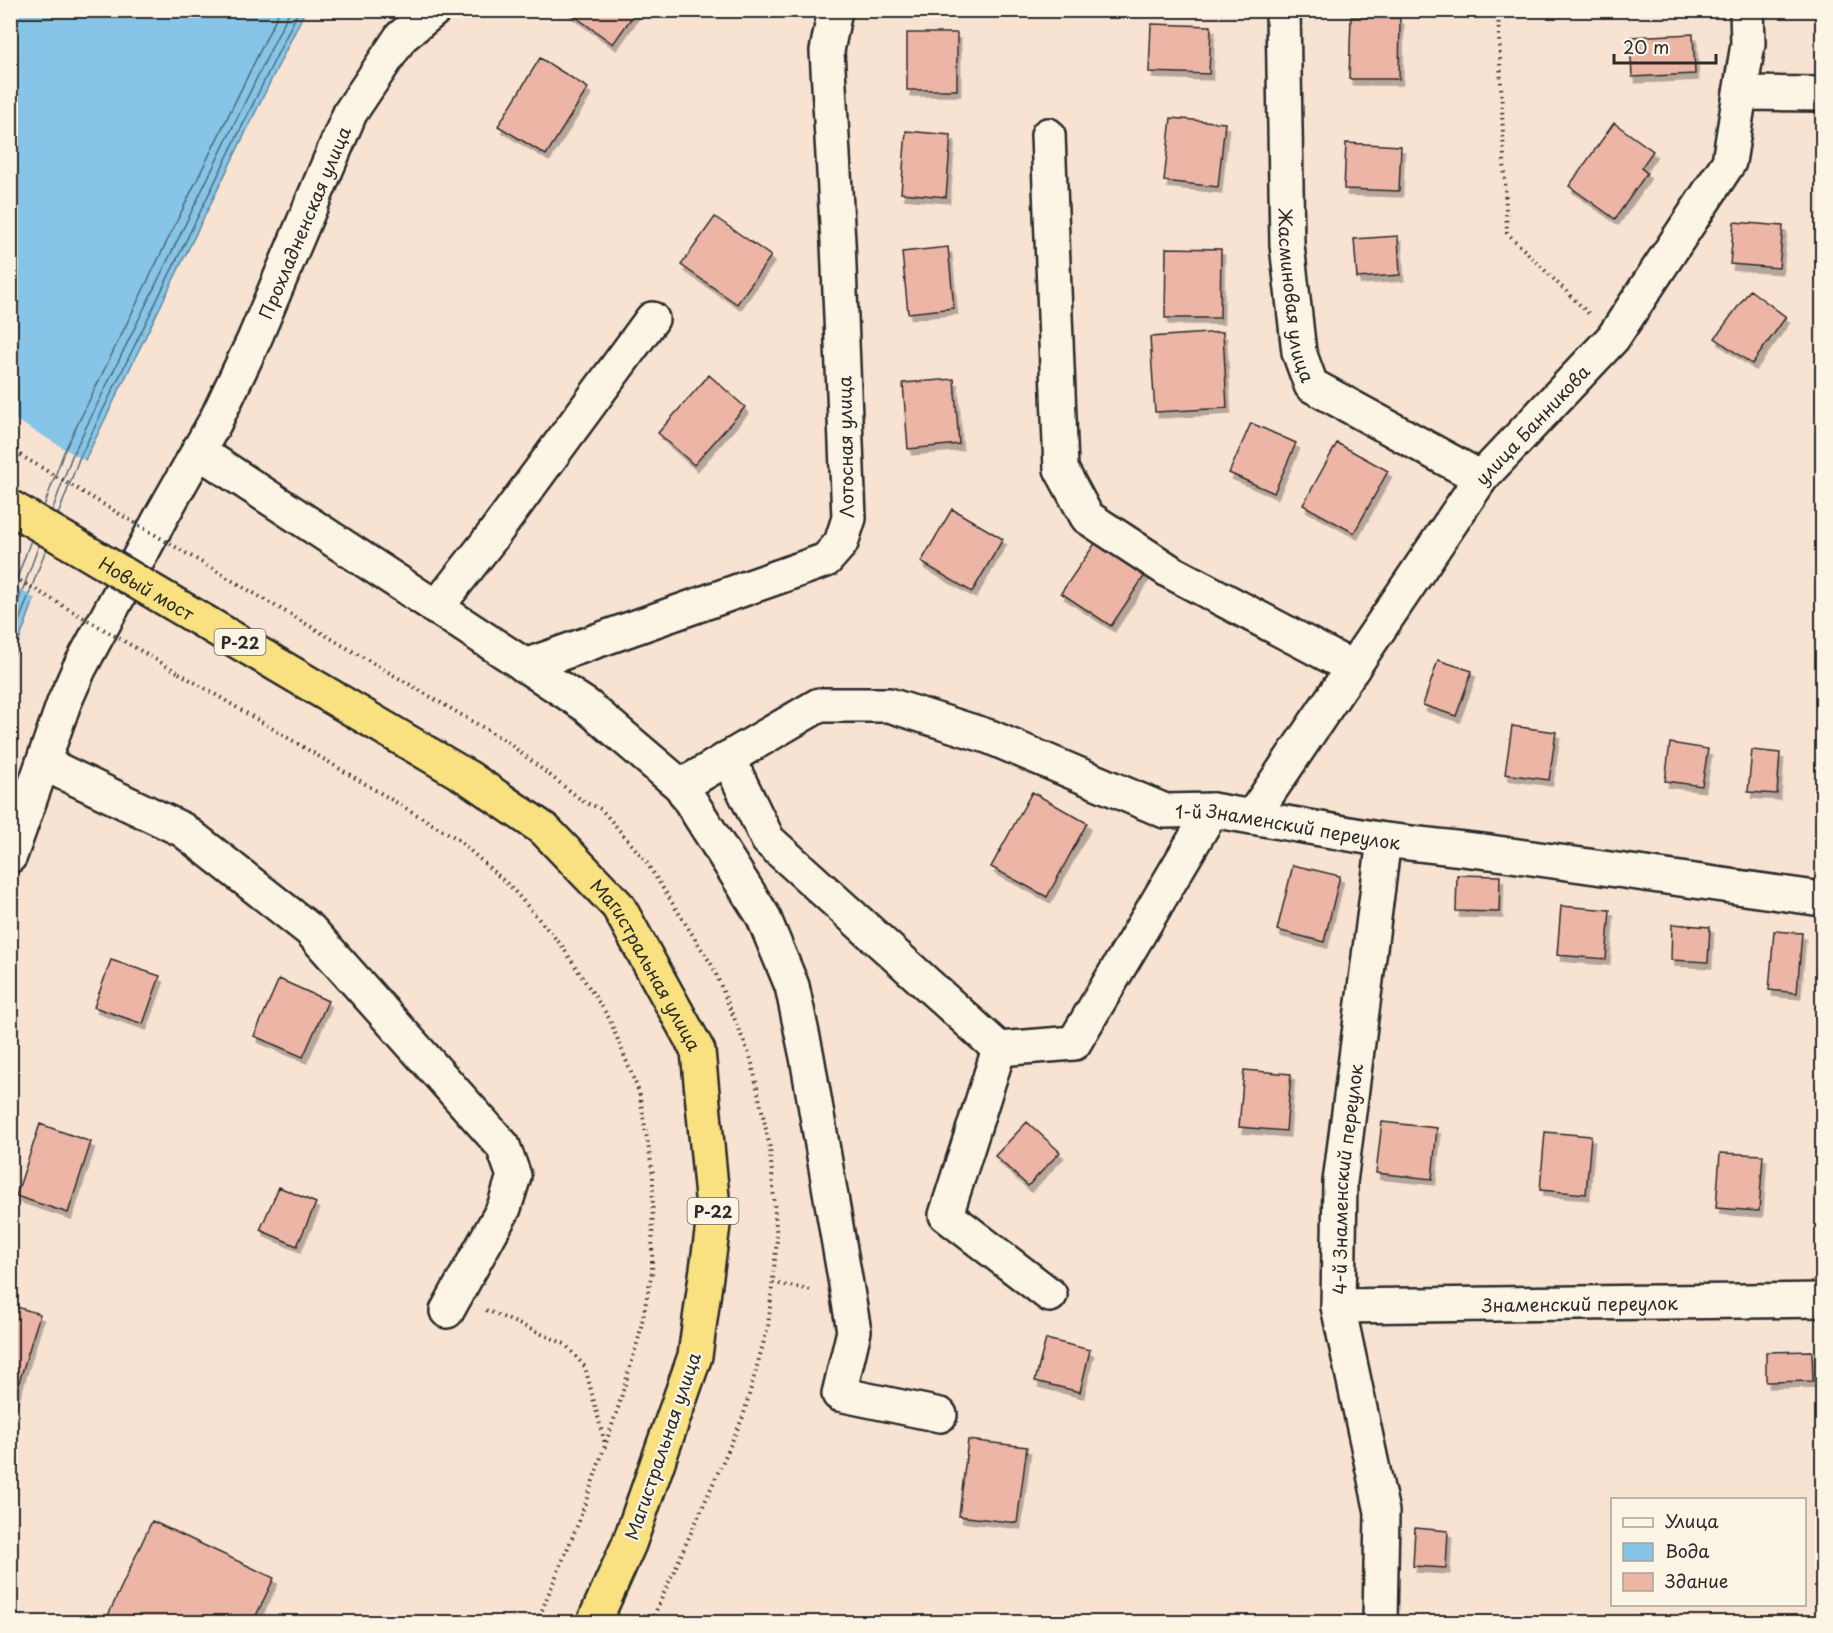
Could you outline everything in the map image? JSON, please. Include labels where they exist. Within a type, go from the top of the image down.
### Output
[{"type":"highway","name":"Новый мост","points":[[10,507],[469,778]]},
{"type":"highway","name":"Магистральная улица","points":[[469,778],[545,830],[618,906],[698,1051],[714,1218],[695,1356],[629,1544],[594,1623]]},
{"type":"street","name":"Прохладненская улица","points":[[10,856],[64,703],[79,669],[215,422],[254,340],[350,113],[401,37],[434,10]]},
{"type":"street","name":"Лотосная улица","points":[[525,666],[826,560],[841,543],[849,518],[838,242],[827,51],[835,10]]},
{"type":"street","name":"Жасминовая улица","points":[[1283,10],[1287,245],[1299,352],[1311,385],[1481,478]]},
{"type":"street","name":"улица Банникова","points":[[1252,817],[1481,478],[1613,338],[1729,162],[1748,44],[1747,10]]},
{"type":"street","points":[[1740,93],[1822,94]]},
{"type":"street","points":[[1048,135],[1061,469],[1087,516],[1171,572],[1353,668]]},
{"type":"street","points":[[436,608],[491,538],[652,319]]},
{"type":"street","points":[[198,451],[587,706],[681,786],[763,916],[792,986],[807,1057],[854,1331],[839,1394],[940,1415]]},
{"type":"street","name":"1-й Знаменский переулок","points":[[681,786],[819,705],[889,705],[990,737],[1165,811],[1212,810],[1384,840],[1490,852],[1822,899]]},
{"type":"street","points":[[728,758],[768,840],[999,1049],[1074,1043],[1212,810]]},
{"type":"street","points":[[43,763],[183,830],[310,930],[503,1146],[514,1176],[504,1208],[451,1304]]},
{"type":"street","name":"4-й Знаменский переулок","points":[[1380,1623],[1382,1512],[1338,1306],[1340,1182],[1384,840]]},
{"type":"street","points":[[999,1049],[946,1215],[1050,1295]]},
{"type":"street","name":"Знаменский переулок","points":[[1338,1306],[1822,1300]]},
{"type":"path","points":[[1498,10],[1507,233],[1613,338]]},
{"type":"path","points":[[10,449],[507,741],[584,801],[601,809],[645,860],[713,967],[751,1059],[770,1148],[777,1240],[768,1326],[743,1417],[651,1623]]},
{"type":"path","points":[[10,575],[456,838],[511,887],[562,946],[609,1018],[639,1092],[653,1174],[652,1272],[639,1337],[605,1445],[579,1521],[537,1623]]},
{"type":"path","points":[[451,1304],[565,1344],[585,1366],[605,1445]]},
{"type":"water","points":[[11,11],[305,11],[84,462],[11,663]]},
{"type":"pier","points":[[11,417],[87,462],[37,600],[11,584]]},
{"type":"building","points":[[566,10],[637,10],[613,44]]},
{"type":"building","points":[[1351,17],[1400,18],[1399,79],[1349,79]]},
{"type":"building","points":[[1151,24],[1211,26],[1209,74],[1149,72]]},
{"type":"building","points":[[907,33],[957,33],[957,90],[907,90]]},
{"type":"building","points":[[1693,34],[1695,74],[1632,77],[1630,37]]},
{"type":"building","points":[[540,58],[588,88],[546,155],[498,126]]},
{"type":"building","points":[[1171,118],[1225,123],[1218,187],[1164,181]]},
{"type":"building","points":[[1614,123],[1653,151],[1641,168],[1647,173],[1615,219],[1569,186]]},
{"type":"building","points":[[906,131],[951,135],[946,197],[901,193]]},
{"type":"building","points":[[1346,143],[1401,146],[1399,191],[1344,189]]},
{"type":"building","points":[[715,217],[771,256],[737,304],[681,265]]},
{"type":"building","points":[[1734,222],[1783,226],[1779,268],[1730,264]]},
{"type":"building","points":[[1398,236],[1400,275],[1357,278],[1354,239]]},
{"type":"building","points":[[948,247],[954,308],[908,313],[902,252]]},
{"type":"building","points":[[1166,248],[1221,249],[1220,318],[1165,318]]},
{"type":"building","points":[[1750,290],[1786,317],[1752,364],[1715,338]]},
{"type":"building","points":[[1223,332],[1227,408],[1155,412],[1150,337]]},
{"type":"building","points":[[709,375],[745,407],[694,465],[658,433]]},
{"type":"building","points":[[954,379],[959,444],[908,449],[903,383]]},
{"type":"building","points":[[1251,423],[1296,443],[1274,493],[1229,473]]},
{"type":"building","points":[[1337,443],[1388,471],[1354,533],[1303,505]]},
{"type":"building","points":[[952,509],[1003,539],[972,592],[921,562]]},
{"type":"building","points":[[1098,539],[1147,572],[1111,626],[1061,593]]},
{"type":"building","points":[[1438,660],[1472,671],[1456,716],[1423,705]]},
{"type":"building","points":[[1512,726],[1556,732],[1549,780],[1505,774]]},
{"type":"building","points":[[1670,743],[1708,749],[1702,786],[1665,781]]},
{"type":"building","points":[[1752,750],[1780,753],[1777,794],[1748,792]]},
{"type":"building","points":[[1032,792],[1087,823],[1047,897],[991,867]]},
{"type":"building","points":[[1293,865],[1340,876],[1324,942],[1277,930]]},
{"type":"building","points":[[1457,875],[1500,876],[1499,912],[1456,911]]},
{"type":"building","points":[[1561,906],[1610,910],[1606,959],[1557,955]]},
{"type":"building","points":[[1672,924],[1710,927],[1708,962],[1671,960]]},
{"type":"building","points":[[1774,931],[1802,933],[1797,993],[1769,990]]},
{"type":"building","points":[[111,960],[160,976],[143,1024],[94,1007]]},
{"type":"building","points":[[279,979],[328,1001],[303,1057],[254,1036]]},
{"type":"building","points":[[1244,1070],[1291,1074],[1286,1131],[1239,1127]]},
{"type":"building","points":[[1027,1122],[1060,1152],[1028,1186],[995,1156]]},
{"type":"building","points":[[1382,1122],[1437,1128],[1432,1179],[1376,1173]]},
{"type":"building","points":[[40,1124],[91,1142],[68,1213],[16,1196]]},
{"type":"building","points":[[1545,1132],[1591,1136],[1586,1194],[1540,1190]]},
{"type":"building","points":[[1720,1153],[1763,1155],[1759,1211],[1716,1208]]},
{"type":"building","points":[[279,1187],[316,1203],[297,1246],[260,1230]]},
{"type":"building","points":[[10,1305],[40,1314],[13,1402],[10,1401]]},
{"type":"building","points":[[1046,1339],[1090,1350],[1080,1392],[1035,1381]]},
{"type":"building","points":[[1812,1351],[1813,1381],[1766,1382],[1766,1352]]},
{"type":"building","points":[[968,1440],[1027,1447],[1017,1523],[959,1516]]},
{"type":"building","points":[[152,1521],[274,1578],[253,1622],[105,1622]]},
{"type":"building","points":[[1415,1528],[1448,1531],[1446,1568],[1413,1566]]}]
